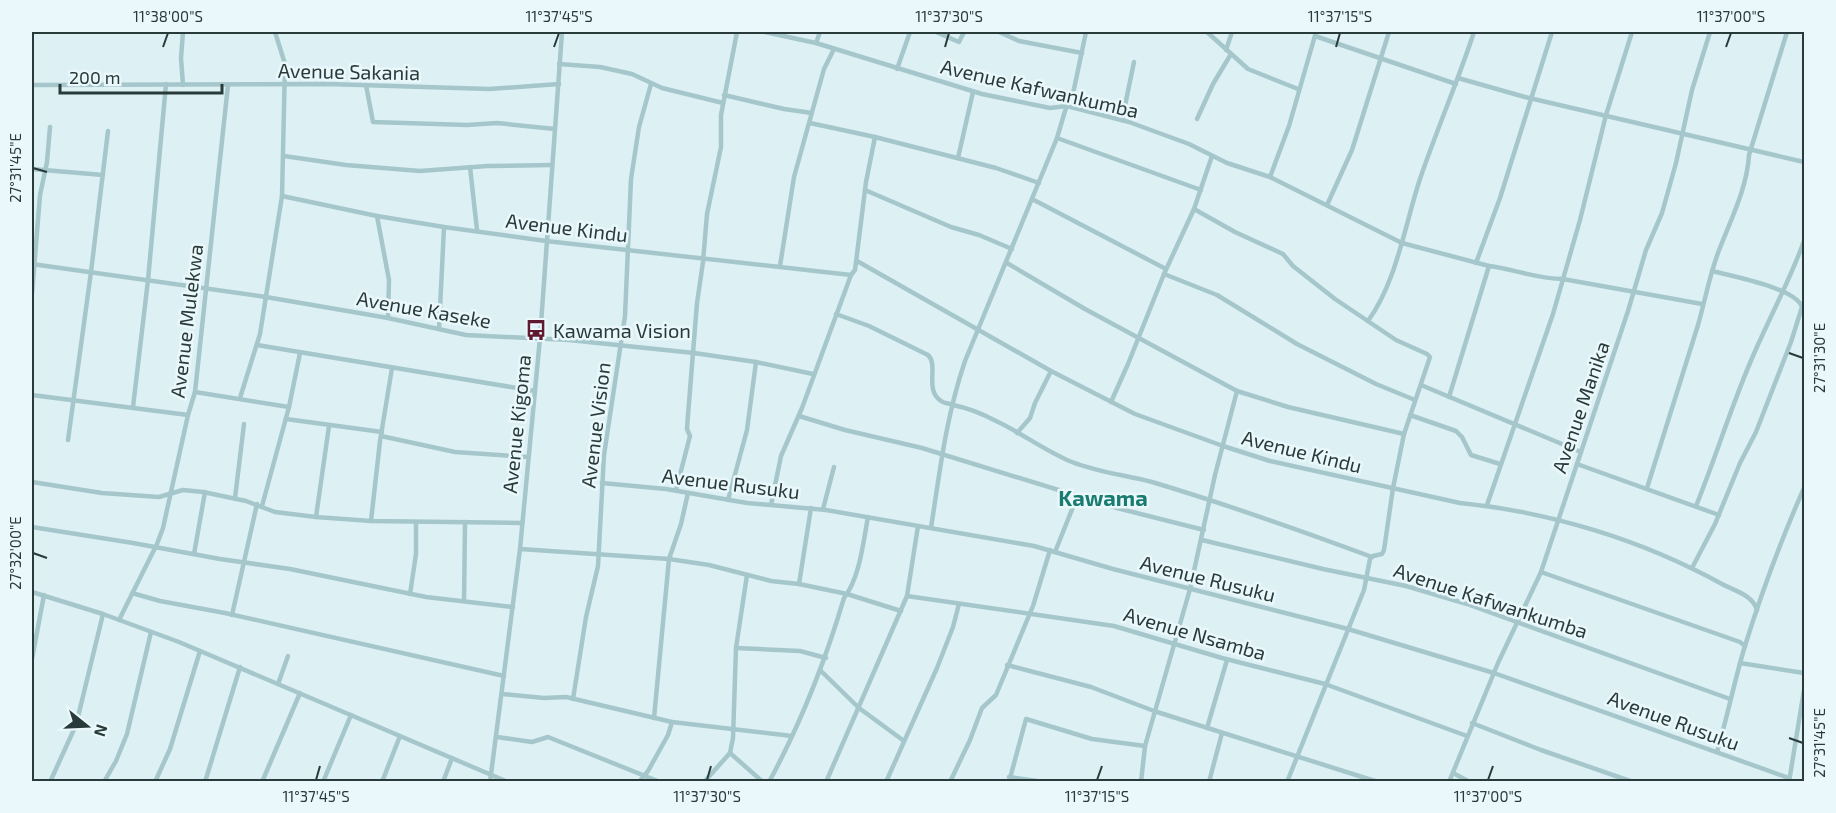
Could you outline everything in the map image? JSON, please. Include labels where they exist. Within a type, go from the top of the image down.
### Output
[{"type":"street","points":[[183,32],[181,58],[183,85]]},
{"type":"street","points":[[240,398],[257,345],[282,196],[285,64],[275,32]]},
{"type":"street","name":"Avenue Kigoma","points":[[490,782],[520,549],[540,338],[562,32]]},
{"type":"street","points":[[676,490],[690,436],[687,429],[688,415],[707,214],[721,147],[721,115],[737,32]]},
{"type":"street","name":"Avenue Kafwankumba","points":[[765,32],[816,43],[973,92],[1050,108],[1067,106],[1122,120],[1270,177],[1402,243],[1489,267],[1500,267],[1542,277],[1702,304]]},
{"type":"street","points":[[816,43],[820,32]]},
{"type":"street","points":[[897,69],[910,32]]},
{"type":"street","points":[[936,32],[959,42],[964,32]]},
{"type":"street","points":[[999,32],[1019,41],[1082,53]]},
{"type":"street","points":[[932,528],[951,404],[965,361],[1057,138],[1074,89],[1086,32]]},
{"type":"street","points":[[1207,32],[1248,69],[1298,90]]},
{"type":"street","points":[[1226,50],[1232,32]]},
{"type":"street","points":[[1327,205],[1350,156],[1389,32]]},
{"type":"street","points":[[1368,321],[1383,293],[1402,243],[1420,179],[1474,32]]},
{"type":"street","points":[[1476,263],[1500,198],[1552,32]]},
{"type":"street","points":[[1487,506],[1536,367],[1563,279],[1606,115],[1632,32]]},
{"type":"street","name":"Avenue Manika","points":[[1449,782],[1472,723],[1541,572],[1646,250],[1667,196],[1710,32]]},
{"type":"street","points":[[1647,488],[1698,325],[1712,271],[1740,195],[1750,150],[1787,32]]},
{"type":"street","points":[[1270,177],[1289,126],[1315,34],[1380,58],[1457,81],[1804,162]]},
{"type":"street","points":[[780,266],[794,177],[824,69],[834,49]]},
{"type":"street","points":[[1197,119],[1213,84],[1231,54]]},
{"type":"street","points":[[1122,120],[1134,62]]},
{"type":"street","points":[[559,64],[620,71],[643,78],[662,88],[723,103]]},
{"type":"street","points":[[133,407],[148,280],[166,84]]},
{"type":"street","name":"Avenue Sakania","points":[[32,86],[366,85],[489,89],[559,84]]},
{"type":"street","name":"Avenue Vision","points":[[573,699],[598,554],[607,428],[625,316],[631,179],[639,127],[651,84]]},
{"type":"street","name":"Avenue Mulekwa","points":[[119,620],[156,547],[166,520],[195,392],[228,85]]},
{"type":"street","points":[[366,85],[373,122],[467,125],[497,123],[555,129]]},
{"type":"street","points":[[958,158],[973,92]]},
{"type":"street","points":[[724,95],[812,113]]},
{"type":"street","points":[[810,123],[958,158],[1039,183]]},
{"type":"street","points":[[32,294],[40,195],[50,127]]},
{"type":"street","points":[[68,440],[108,131]]},
{"type":"street","points":[[771,505],[778,465],[799,416],[857,261],[865,190],[876,137]]},
{"type":"street","points":[[1057,138],[1201,190]]},
{"type":"street","points":[[284,156],[346,165],[420,171],[552,165]]},
{"type":"street","points":[[1111,402],[1165,271],[1194,209],[1212,156]]},
{"type":"street","points":[[470,167],[477,230]]},
{"type":"street","points":[[32,169],[103,176]]},
{"type":"street","points":[[865,190],[951,227],[986,237],[1012,249]]},
{"type":"street","name":"Avenue Kindu","points":[[282,196],[444,227],[546,241],[851,275]]},
{"type":"street","points":[[1032,199],[1165,271],[1217,295],[1297,344],[1376,384],[1415,400]]},
{"type":"street","points":[[836,315],[868,326],[928,355],[933,361],[932,378],[936,397],[943,403],[990,418],[1074,463],[1210,501],[1372,557],[1382,554],[1404,434],[1430,359],[1427,354],[1396,340],[1325,291],[1293,266],[1284,255],[1234,232],[1194,209]]},
{"type":"street","points":[[377,216],[389,280],[388,318]]},
{"type":"street","points":[[439,329],[444,227]]},
{"type":"street","points":[[1696,506],[1750,363],[1773,309],[1792,274],[1804,241]]},
{"type":"street","name":"Avenue Kindu","points":[[857,261],[978,331],[1135,414],[1223,447],[1270,461],[1460,502],[1558,520],[1600,532],[1692,568],[1752,599],[1757,610]]},
{"type":"street","points":[[1007,263],[1085,309],[1237,391],[1298,410],[1404,434]]},
{"type":"street","name":"Avenue Kaseke","points":[[33,264],[266,297],[475,336],[540,338],[694,353],[756,362],[813,374]]},
{"type":"street","points":[[1449,397],[1489,267]]},
{"type":"street","points":[[1692,568],[1719,515],[1740,463],[1756,432],[1802,317],[1800,302],[1783,292],[1712,271]]},
{"type":"street","points":[[257,345],[392,368],[438,373],[535,391]]},
{"type":"street","points":[[232,615],[243,562],[286,419],[300,353]]},
{"type":"street","points":[[728,500],[747,430],[756,362]]},
{"type":"street","points":[[371,521],[392,368]]},
{"type":"street","points":[[1017,433],[1030,418],[1051,371]]},
{"type":"street","points":[[1420,385],[1581,452]]},
{"type":"street","points":[[1140,782],[1145,746],[1176,644],[1237,391]]},
{"type":"street","points":[[195,392],[289,406]]},
{"type":"street","points":[[32,395],[188,415]]},
{"type":"street","points":[[1410,415],[1460,434],[1471,455],[1500,464]]},
{"type":"street","points":[[799,416],[942,455],[1077,497],[1204,530]]},
{"type":"street","points":[[286,419],[382,434],[455,452],[528,457]]},
{"type":"street","points":[[235,498],[244,424]]},
{"type":"street","points":[[316,517],[329,426]]},
{"type":"street","points":[[1577,464],[1719,515]]},
{"type":"street","points":[[823,509],[834,467]]},
{"type":"street","points":[[32,482],[102,494],[159,497],[183,490],[205,492],[260,505],[274,512],[316,517],[371,521],[522,523]]},
{"type":"street","name":"Avenue Rusuku","points":[[602,483],[676,490],[728,500],[823,509],[1000,539],[1053,551],[1348,630],[1494,673],[1789,780]]},
{"type":"street","points":[[1717,752],[1745,646],[1782,538],[1804,488]]},
{"type":"street","points":[[194,554],[205,492]]},
{"type":"street","points":[[654,718],[669,559],[688,493]]},
{"type":"street","points":[[950,782],[982,708],[994,698],[1077,497]]},
{"type":"street","points":[[799,584],[811,508]]},
{"type":"street","points":[[769,782],[826,658],[844,598],[860,558],[868,517]]},
{"type":"street","points":[[410,594],[416,554],[416,522]]},
{"type":"street","points":[[464,601],[465,522]]},
{"type":"street","points":[[826,782],[907,596],[918,526]]},
{"type":"street","points":[[32,527],[290,569],[410,594],[513,607]]},
{"type":"street","name":"Avenue Kafwankumba","points":[[1202,540],[1323,569],[1406,585],[1467,603],[1730,699]]},
{"type":"street","points":[[520,549],[669,559],[709,565],[779,583],[799,584],[847,594],[901,611]]},
{"type":"street","points":[[1287,782],[1348,630],[1372,557]]},
{"type":"street","points":[[1541,572],[1740,642],[1745,646]]},
{"type":"street","points":[[704,782],[730,753],[734,730],[736,648],[747,575]]},
{"type":"street","points":[[32,592],[103,614],[200,651],[508,782]]},
{"type":"street","points":[[132,593],[504,676]]},
{"type":"street","points":[[32,659],[44,595]]},
{"type":"street","name":"Avenue Nsamba","points":[[907,596],[1114,626],[1227,660],[1325,684],[1467,736]]},
{"type":"street","points":[[886,782],[937,668],[953,627],[959,604]]},
{"type":"street","points":[[50,782],[75,725],[103,614]]},
{"type":"street","points":[[104,782],[127,734],[151,632]]},
{"type":"street","points":[[736,648],[800,651],[826,658]]},
{"type":"street","points":[[155,782],[170,749],[200,651]]},
{"type":"street","points":[[278,684],[288,657]]},
{"type":"street","points":[[1207,728],[1227,660]]},
{"type":"street","points":[[1740,663],[1804,673]]},
{"type":"street","points":[[1007,665],[1091,687],[1154,711],[1378,782]]},
{"type":"street","points":[[205,782],[240,668]]},
{"type":"street","points":[[821,671],[859,708],[904,741]]},
{"type":"street","points":[[1789,780],[1804,690]]},
{"type":"street","points":[[262,782],[300,693]]},
{"type":"street","points":[[502,694],[573,699],[672,722],[792,736]]},
{"type":"street","points":[[323,782],[351,715]]},
{"type":"street","points":[[1044,782],[1009,779],[1026,719],[1092,739],[1145,746]]},
{"type":"street","points":[[639,782],[645,776],[668,735],[672,722]]},
{"type":"street","points":[[1472,723],[1540,750],[1633,782]]},
{"type":"street","points":[[1209,782],[1222,733]]},
{"type":"street","points":[[382,782],[400,736]]},
{"type":"street","points":[[497,737],[532,742],[548,737],[660,782]]},
{"type":"street","points":[[730,753],[763,782]]},
{"type":"street","points":[[443,782],[452,758]]},
{"type":"street","points":[[1453,773],[1470,782]]},
{"type":"place","name":"Kawama Vision","points":[[536,330]]},
{"type":"district","name":"Kawama","points":[[1103,497]]}]
